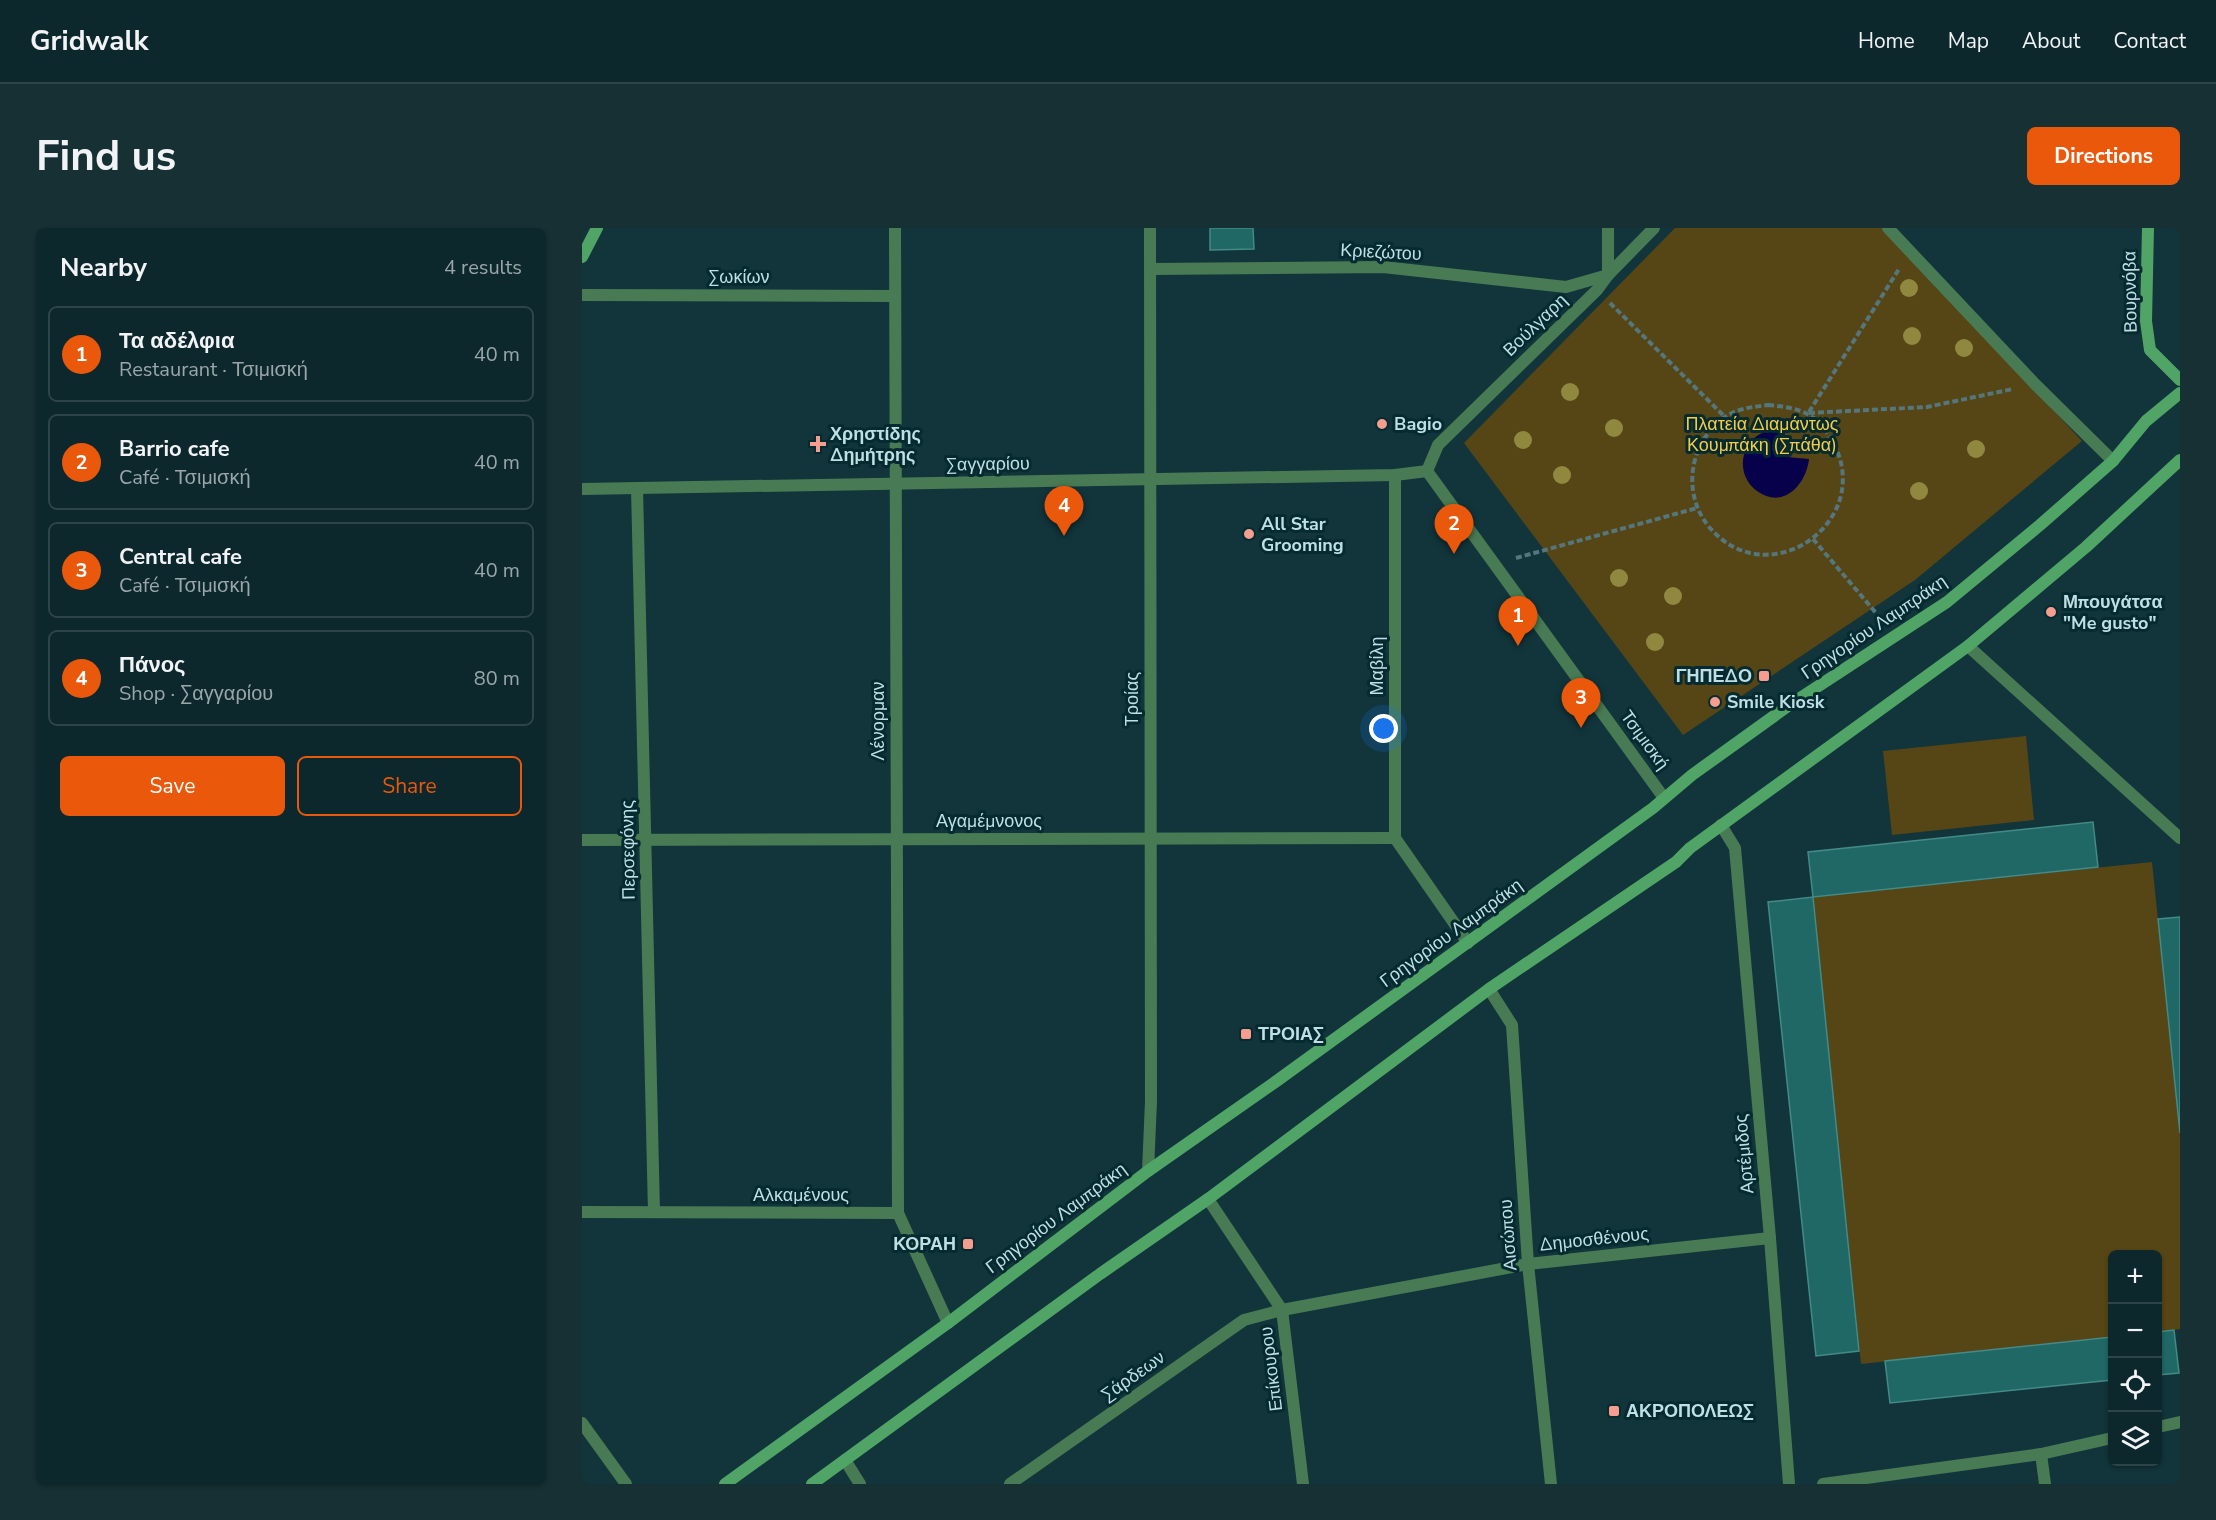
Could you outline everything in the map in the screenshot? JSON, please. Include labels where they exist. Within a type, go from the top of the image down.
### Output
[{"type":"main road","points":[[582,258],[597,228]]},
{"type":"main road","name":"Βουρνόβα","points":[[2148,228],[2146,321],[2150,350],[2180,380]]},
{"type":"main road","name":"Γρηγορίου Λαμπράκη","points":[[726,1484],[948,1323],[1148,1171],[1468,943],[1692,775],[1788,706],[1947,602],[2113,461],[2146,421],[2180,393]]},
{"type":"main road","points":[[812,1484],[1100,1274],[1208,1199],[1489,989],[1676,862],[1690,848],[1721,825],[1968,646],[2085,547],[2180,460]]},
{"type":"street","name":"Λένορμαν","points":[[895,228],[898,1213]]},
{"type":"street","name":"Τροίας","points":[[1148,1171],[1150,1101],[1150,228]]},
{"type":"street","points":[[1608,228],[1608,275]]},
{"type":"street","name":"Βούλγαρη","points":[[1427,471],[1438,445],[1597,290],[1608,275],[1654,228]]},
{"type":"street","points":[[1888,228],[2036,384],[2113,461]]},
{"type":"street","name":"Κριεζώτου","points":[[1150,269],[1383,267],[1566,287],[1608,275]]},
{"type":"street","name":"Σωκίων","points":[[582,295],[895,296]]},
{"type":"street","name":"Σαγγαρίου","points":[[582,489],[1395,475],[1427,471]]},
{"type":"street","name":"Τσιμισκή","points":[[1427,471],[1664,798]]},
{"type":"street","name":"Μαβίλη","points":[[1395,475],[1395,838]]},
{"type":"street","name":"Περσεφόνης","points":[[638,488],[654,1212]]},
{"type":"street","points":[[1968,646],[2180,838]]},
{"type":"street","name":"Αρτέμιδος","points":[[1721,825],[1735,848],[1770,1238],[1789,1484]]},
{"type":"street","points":[[1395,838],[1468,943]]},
{"type":"street","name":"Αγαμέμνονος","points":[[582,840],[1395,838]]},
{"type":"street","name":"Αισώπου","points":[[1489,989],[1512,1025],[1528,1264],[1551,1484]]},
{"type":"street","name":"Επίκουρου","points":[[1208,1199],[1282,1310],[1303,1484]]},
{"type":"street","name":"Αλκαμένους","points":[[582,1212],[898,1213]]},
{"type":"street","points":[[898,1213],[948,1323]]},
{"type":"street","name":"Δημοσθένους","points":[[1282,1310],[1528,1264],[1770,1238]]},
{"type":"street","name":"Σάρδεων","points":[[1010,1484],[1244,1320],[1282,1310]]},
{"type":"street","points":[[2162,1426],[2180,1422]]},
{"type":"street","points":[[582,1423],[627,1484]]},
{"type":"street","points":[[1823,1484],[2041,1454],[2108,1439]]},
{"type":"street","points":[[2041,1454],[2045,1484]]},
{"type":"street","points":[[845,1460],[860,1484]]},
{"type":"path","points":[[1809,413],[1911,250]]},
{"type":"path","points":[[1597,290],[1725,417]]},
{"type":"path","points":[[1809,413],[1828,433],[1839,455],[1843,480],[1839,505],[1826,527],[1808,544],[1784,553],[1761,555],[1738,549],[1719,538],[1696,508],[1691,476],[1696,453],[1708,433],[1725,417],[1745,407],[1768,405],[1789,407],[1809,413],[1927,407],[2036,384]]},
{"type":"path","points":[[1495,564],[1696,508]]},
{"type":"path","points":[[1813,539],[1895,636]]},
{"type":"green space","name":"Πλατεία Διαμάντως Κουμπάκη (Σπάθα)","points":[[1675,228],[1884,228],[2082,441],[1915,580],[1683,735],[1464,443]]},
{"type":"green space","points":[[2026,736],[2034,820],[1892,835],[1883,751]]},
{"type":"green space","points":[[2152,862],[2180,1133],[2180,1329],[2162,1331],[2162,1250],[2108,1250],[2108,1337],[1861,1364],[1813,897]]},
{"type":"shaded area","points":[[1775,429],[1786,431],[1776,456],[1809,459],[1807,469],[1798,486],[1792,492],[1776,498],[1757,491],[1750,485],[1743,469],[1745,452],[1754,438]]},
{"type":"building","points":[[1210,228],[1253,228],[1254,249],[1210,250]]},
{"type":"building","points":[[2093,822],[2098,867],[1813,897],[1808,852]]},
{"type":"building","points":[[1813,897],[1859,1351],[1816,1356],[1768,902]]},
{"type":"building","points":[[2180,917],[2180,1133],[2158,919]]},
{"type":"building","points":[[2174,1330],[2179,1373],[2162,1375],[2162,1332]]},
{"type":"building","points":[[2108,1337],[2108,1380],[1890,1403],[1885,1361]]},
{"type":"place","name":"Bagio","points":[[1382,424]]},
{"type":"place","name":"Χρηστίδης Δημήτρης","points":[[818,444]]},
{"type":"place","name":"All Star Grooming","points":[[1249,534]]},
{"type":"place","name":"Πάνος","points":[[1064,536]]},
{"type":"place","name":"Barrio cafe","points":[[1454,554]]},
{"type":"place","name":"Μπουγάτσα \"Me gusto\"","points":[[2051,612]]},
{"type":"place","name":"Τα αδέλφια","points":[[1518,646]]},
{"type":"place","name":"ΓΗΠΕΔΟ","points":[[1764,676]]},
{"type":"place","name":"Smile Kiosk","points":[[1715,702]]},
{"type":"place","name":"Central cafe","points":[[1581,728]]},
{"type":"place","name":"ΤΡΟΙΑΣ","points":[[1246,1034]]},
{"type":"place","name":"ΚΟΡΑΗ","points":[[968,1244]]},
{"type":"place","name":"ΑΚΡΟΠΟΛΕΩΣ","points":[[1614,1411]]}]
